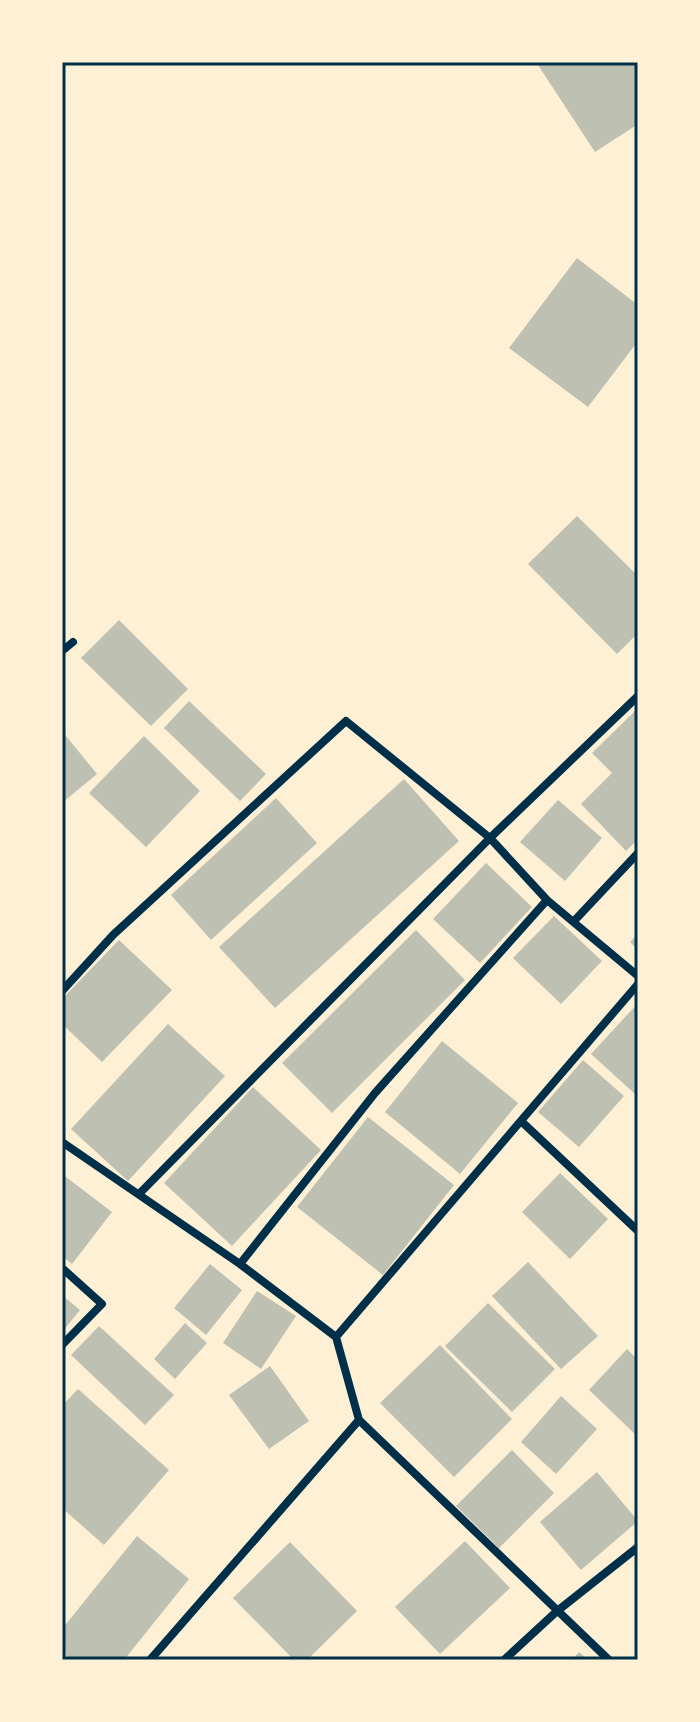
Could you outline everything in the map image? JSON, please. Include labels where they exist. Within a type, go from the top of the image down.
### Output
[{"type":"street","points":[[62,651],[73,642]]},
{"type":"street","points":[[140,1193],[490,838],[638,696]]},
{"type":"street","points":[[62,991],[113,935],[346,721],[490,838],[547,900],[575,920],[638,976]]},
{"type":"street","points":[[575,920],[638,853]]},
{"type":"street","points":[[240,1264],[375,1093],[547,900]]},
{"type":"street","points":[[336,1337],[638,984]]},
{"type":"street","points":[[521,1121],[638,1231]]},
{"type":"street","points":[[62,1142],[240,1264],[336,1337],[359,1420],[609,1660]]},
{"type":"street","points":[[62,1268],[102,1304],[62,1345]]},
{"type":"street","points":[[150,1660],[359,1420]]},
{"type":"street","points":[[504,1660],[556,1612],[638,1547]]},
{"type":"building","points":[[536,62],[638,62],[638,124],[595,152]]},
{"type":"building","points":[[577,258],[638,305],[638,341],[588,407],[509,348]]},
{"type":"building","points":[[577,516],[638,576],[638,633],[617,654],[528,564]]},
{"type":"building","points":[[119,620],[188,689],[151,726],[81,658]]},
{"type":"building","points":[[189,701],[266,774],[240,801],[164,728]]},
{"type":"building","points":[[635,711],[638,714],[638,839],[626,851],[581,804],[612,773],[592,753]]},
{"type":"building","points":[[62,731],[97,774],[62,803]]},
{"type":"building","points":[[144,736],[200,791],[146,847],[89,793]]},
{"type":"building","points":[[404,779],[459,841],[275,1008],[219,947]]},
{"type":"building","points":[[276,798],[317,843],[211,940],[171,895]]},
{"type":"building","points":[[558,800],[602,838],[565,881],[520,842]]},
{"type":"building","points":[[486,863],[532,907],[480,963],[433,919]]},
{"type":"building","points":[[554,916],[602,961],[561,1004],[513,958]]},
{"type":"building","points":[[416,930],[465,980],[332,1113],[282,1063]]},
{"type":"building","points":[[638,934],[638,950],[630,942]]},
{"type":"building","points":[[119,940],[172,990],[102,1062],[62,1024],[62,999]]},
{"type":"building","points":[[638,1003],[638,1091],[635,1094],[591,1054]]},
{"type":"building","points":[[168,1024],[225,1076],[128,1181],[71,1129]]},
{"type":"building","points":[[442,1041],[518,1103],[460,1174],[385,1112]]},
{"type":"building","points":[[583,1060],[624,1096],[579,1147],[538,1112]]},
{"type":"building","points":[[253,1087],[321,1150],[232,1246],[164,1183]]},
{"type":"building","points":[[368,1117],[454,1185],[383,1275],[297,1207]]},
{"type":"building","points":[[560,1173],[608,1219],[570,1259],[522,1212]]},
{"type":"building","points":[[62,1174],[112,1212],[72,1264],[62,1256]]},
{"type":"building","points":[[528,1262],[598,1336],[561,1369],[492,1296]]},
{"type":"building","points":[[210,1264],[242,1290],[206,1335],[174,1308]]},
{"type":"building","points":[[257,1291],[296,1316],[261,1369],[223,1343]]},
{"type":"building","points":[[62,1295],[80,1310],[62,1332]]},
{"type":"building","points":[[488,1303],[555,1369],[512,1412],[445,1346]]},
{"type":"building","points":[[185,1323],[207,1343],[175,1379],[154,1359]]},
{"type":"building","points":[[99,1326],[174,1395],[145,1425],[71,1355]]},
{"type":"building","points":[[440,1345],[512,1419],[454,1477],[380,1403]]},
{"type":"building","points":[[627,1349],[638,1360],[638,1437],[589,1390]]},
{"type":"building","points":[[270,1366],[309,1421],[269,1449],[229,1395]]},
{"type":"building","points":[[78,1389],[169,1470],[104,1545],[62,1508],[62,1406]]},
{"type":"building","points":[[561,1396],[597,1429],[556,1474],[521,1442]]},
{"type":"building","points":[[512,1450],[554,1493],[499,1548],[456,1506]]},
{"type":"building","points":[[597,1472],[638,1521],[581,1570],[540,1522]]},
{"type":"building","points":[[137,1536],[189,1579],[124,1660],[71,1660],[62,1652],[62,1629]]},
{"type":"building","points":[[465,1541],[510,1588],[440,1654],[395,1607]]},
{"type":"building","points":[[290,1542],[357,1611],[307,1660],[294,1660],[233,1598]]},
{"type":"building","points":[[579,1652],[588,1660],[572,1660]]}]
